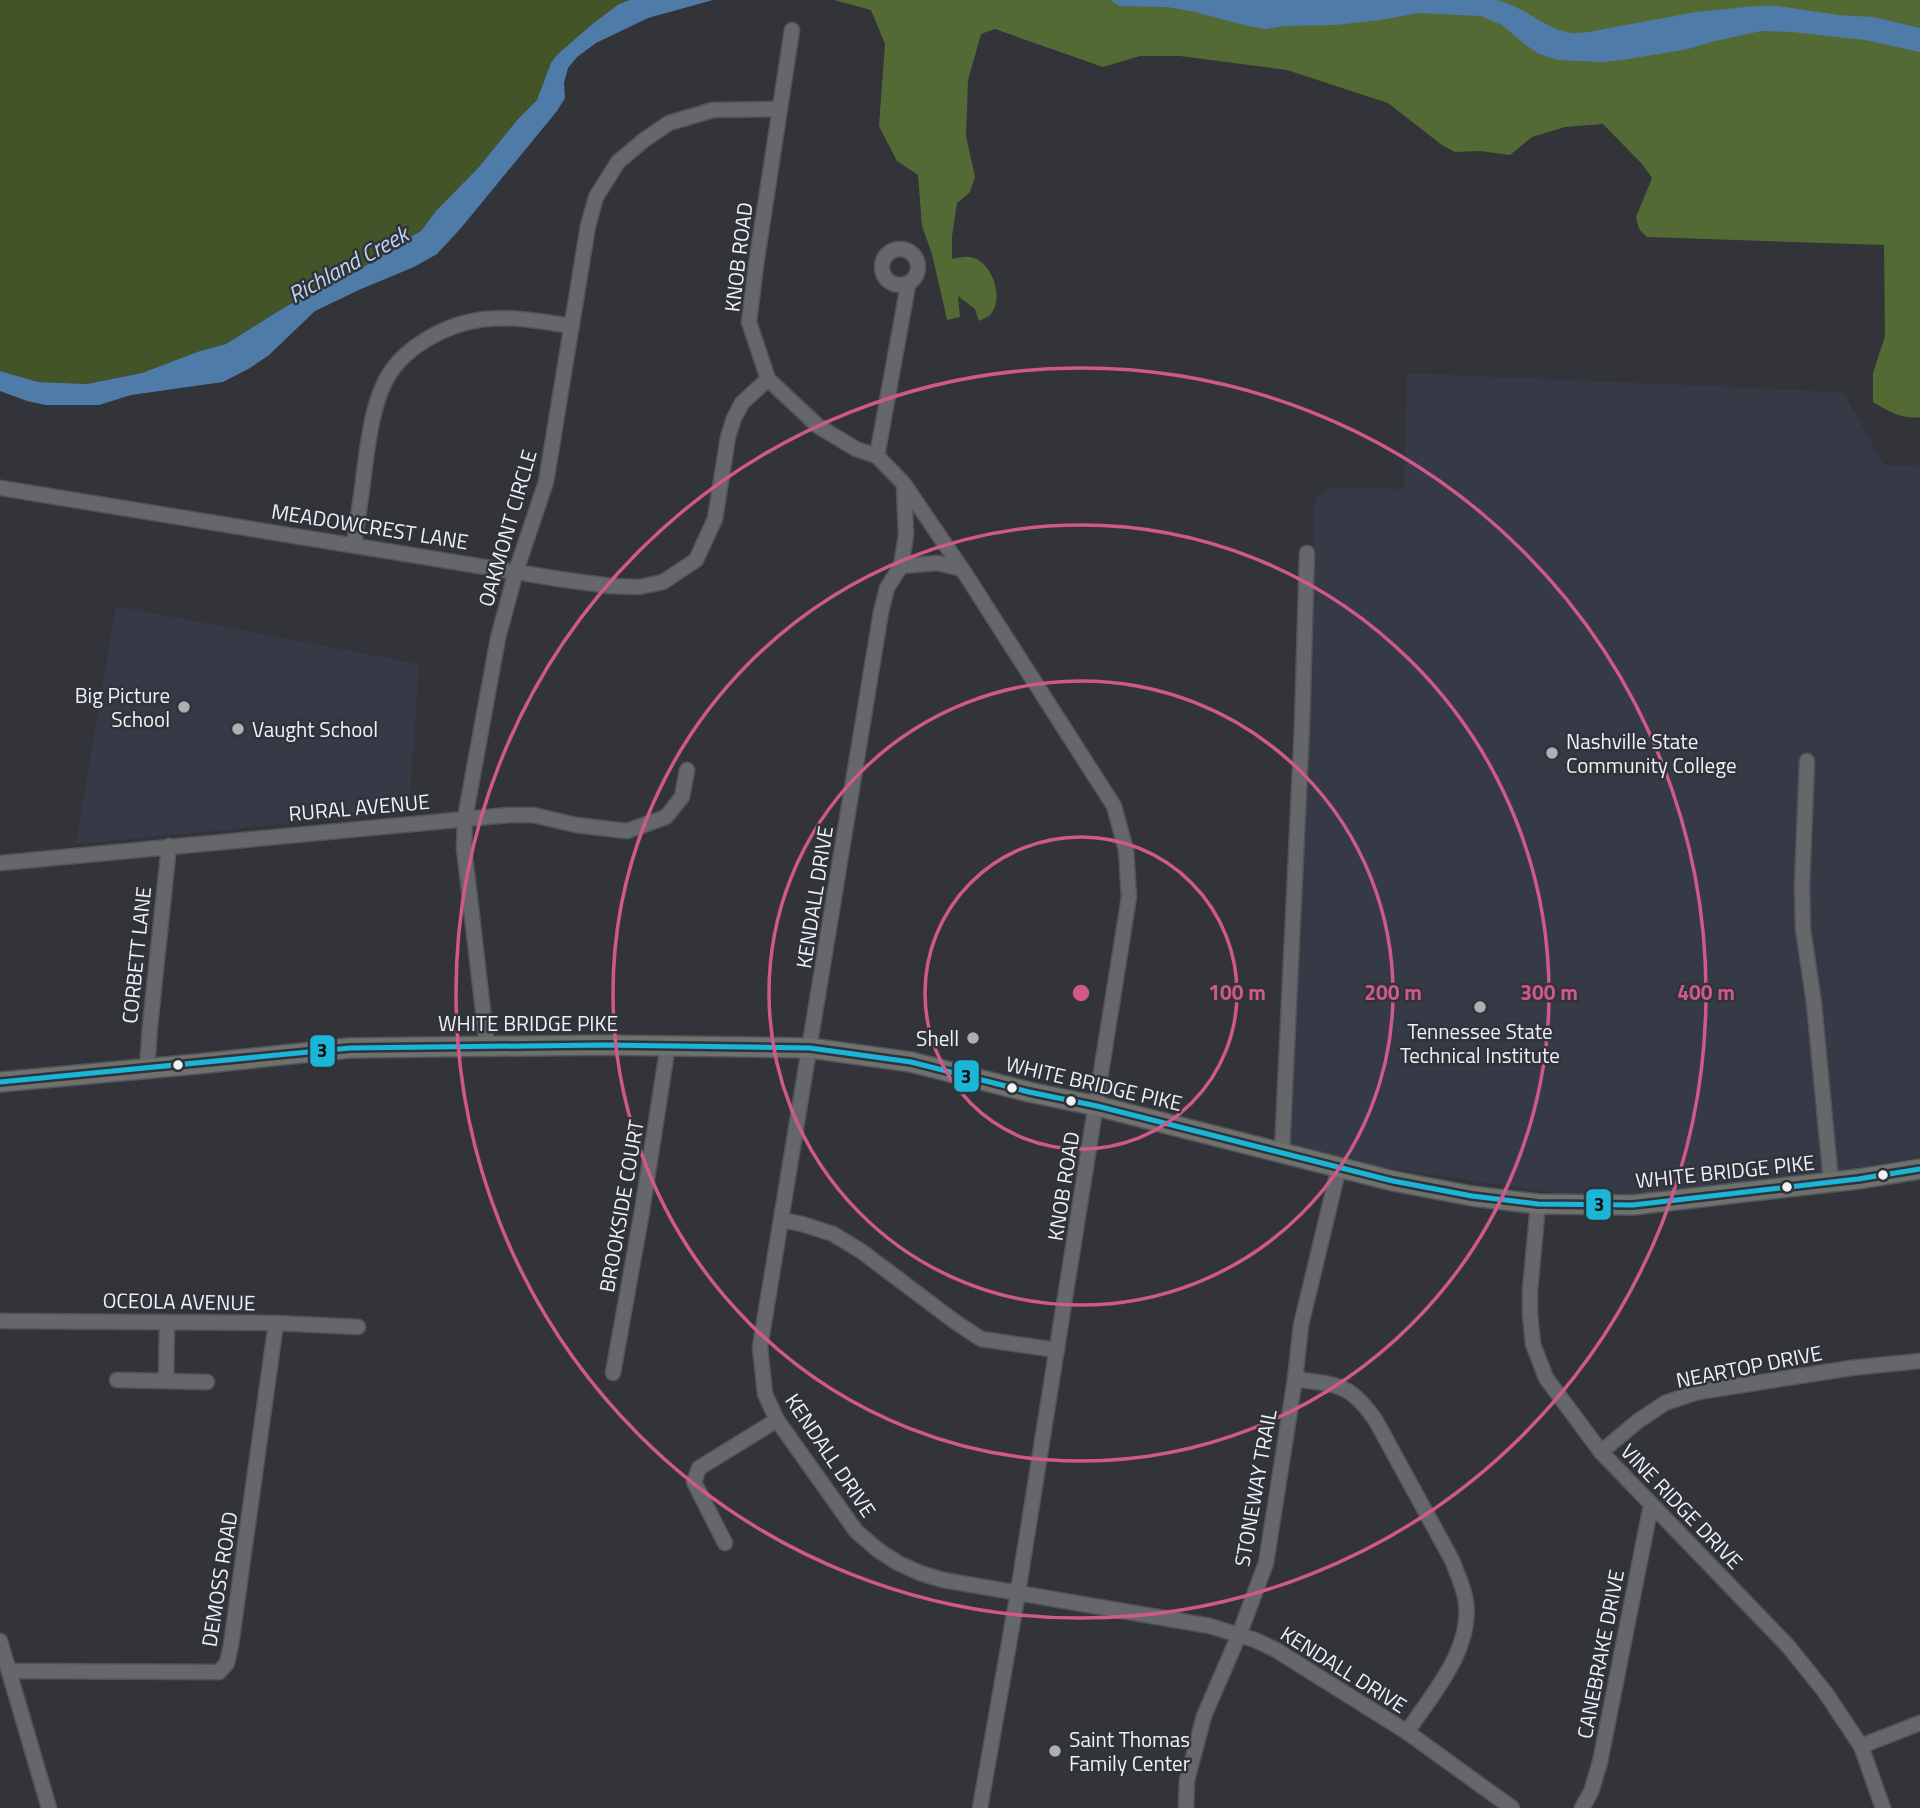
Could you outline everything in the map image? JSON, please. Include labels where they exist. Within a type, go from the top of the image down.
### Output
[{"type":"main road","name":"WHITE BRIDGE PIKE","points":[[0,1082],[350,1048],[668,1045],[810,1048],[911,1062],[1392,1181],[1472,1196],[1538,1204],[1633,1205],[1920,1169]]},
{"type":"street","name":"KNOB ROAD","points":[[793,30],[755,265],[749,322],[768,379],[818,426],[856,449],[877,456],[904,484],[962,569],[1114,806],[1126,850],[1129,897],[1018,1592],[980,1808]]},
{"type":"street","name":"OAKMONT CIRCLE","points":[[487,1045],[464,848],[465,818],[498,638],[516,571],[546,482],[588,226],[596,197],[618,162],[669,123],[713,110],[780,109]]},
{"type":"street","points":[[877,456],[908,285]]},
{"type":"street","points":[[354,544],[371,425],[383,385],[397,364],[427,339],[447,328],[485,319],[511,318],[572,326]]},
{"type":"street","name":"MEADOWCREST LANE","points":[[0,488],[611,586],[639,587],[663,582],[696,560],[715,519],[728,437],[734,418],[742,403],[768,379]]},
{"type":"street","name":"KENDALL DRIVE","points":[[904,484],[906,535],[901,566],[887,588],[881,612],[760,1346],[765,1394],[777,1420],[856,1531],[878,1550],[920,1573],[943,1580],[1210,1626],[1255,1640],[1276,1650],[1407,1732],[1512,1808]]},
{"type":"street","points":[[1282,1152],[1302,727],[1307,554]]},
{"type":"street","points":[[901,566],[938,563],[962,569]]},
{"type":"street","points":[[1807,761],[1803,929],[1814,1003],[1831,1182]]},
{"type":"street","name":"RURAL AVENUE","points":[[0,863],[509,815],[533,815],[576,825],[626,831],[666,817],[682,797],[687,769]]},
{"type":"street","name":"CORBETT LANE","points":[[147,1069],[169,846]]},
{"type":"street","name":"BROOKSIDE COURT","points":[[613,1373],[668,1045]]},
{"type":"street","name":"STONEWAY TRAIL","points":[[1186,1808],[1187,1780],[1204,1716],[1266,1563],[1301,1325],[1339,1167]]},
{"type":"street","name":"VINE RIDGE DRIVE","points":[[1538,1204],[1530,1290],[1533,1344],[1546,1378],[1601,1452],[1788,1646],[1825,1692],[1861,1746],[1883,1808]]},
{"type":"street","points":[[781,1220],[833,1234],[861,1251],[981,1339],[1057,1350]]},
{"type":"street","name":"OCEOLA AVENUE","points":[[0,1321],[276,1323],[358,1327]]},
{"type":"street","points":[[166,1381],[167,1322]]},
{"type":"street","name":"DEMOSS ROAD","points":[[9,1671],[219,1672],[227,1663],[276,1323]]},
{"type":"street","name":"NEARTOP DRIVE","points":[[1601,1452],[1638,1421],[1665,1403],[1698,1392],[1851,1368],[1920,1361]]},
{"type":"street","points":[[1295,1378],[1347,1389],[1364,1404],[1376,1421],[1462,1584],[1466,1623],[1461,1645],[1449,1670],[1407,1732]]},
{"type":"street","points":[[117,1380],[207,1382]]},
{"type":"street","points":[[725,1544],[694,1482],[699,1468],[777,1420]]},
{"type":"street","name":"CANEBRAKE DRIVE","points":[[1582,1808],[1591,1792],[1600,1762],[1651,1505]]},
{"type":"street","points":[[0,1641],[49,1808]]},
{"type":"street","points":[[1861,1746],[1920,1723]]},
{"type":"shaded area","name":"Nashville State Community College","points":[[1407,373],[1843,392],[1884,465],[1920,467],[1920,1157],[1633,1205],[1282,1152],[1315,499],[1331,487],[1404,489]]},
{"type":"shaded area","points":[[116,606],[419,664],[409,812],[76,844]]},
{"type":"green space","points":[[0,0],[630,0],[619,4],[421,231],[374,261],[285,307],[226,344],[142,373],[87,384],[38,382],[0,371]]},
{"type":"green space","points":[[834,0],[1920,0],[1920,417],[1902,416],[1873,402],[1873,373],[1885,336],[1884,245],[1647,237],[1639,229],[1636,217],[1652,178],[1603,124],[1565,127],[1532,137],[1510,155],[1480,151],[1455,152],[1388,103],[1287,70],[1180,56],[1140,56],[1103,67],[995,29],[981,34],[968,80],[966,136],[975,177],[970,192],[957,203],[952,259],[969,257],[984,265],[994,281],[996,300],[989,316],[979,321],[975,309],[958,296],[960,317],[947,320],[932,254],[922,226],[918,175],[897,161],[879,126],[885,44],[871,10]]},
{"type":"water","points":[[630,0],[713,0],[648,18],[596,43],[577,57],[568,68],[564,83],[565,98],[557,111],[437,254],[315,311],[269,355],[223,382],[131,395],[99,405],[46,405],[0,391],[0,371],[38,382],[87,384],[142,373],[226,344],[285,307],[374,261],[421,231],[436,211],[479,167],[537,100],[551,63],[557,55],[619,4]]},
{"type":"water","points":[[1110,0],[1497,0],[1561,31],[1575,33],[1696,12],[1778,6],[1873,17],[1920,28],[1920,52],[1865,40],[1761,31],[1688,49],[1622,60],[1558,60],[1539,54],[1502,25],[1481,16],[1419,13],[1335,25],[1265,29],[1191,11],[1167,7],[1120,6]]},
{"type":"transit line","name":"3","points":[[0,1082],[350,1048],[603,1045],[810,1048],[911,1062],[1393,1181],[1472,1196],[1538,1204],[1633,1205],[1858,1179],[1920,1169]]},
{"type":"place","name":"Big Picture School","points":[[184,707]]},
{"type":"place","name":"Vaught School","points":[[238,729]]},
{"type":"place","name":"Nashville State Community College","points":[[1552,753]]},
{"type":"place","name":"Tennessee State Technical Institute","points":[[1480,1007]]},
{"type":"place","name":"Shell","points":[[973,1038]]},
{"type":"place","name":"Saint Thomas Family Center","points":[[1055,1751]]},
{"type":"water label","name":"Richland Creek","points":[[348,264]]}]
